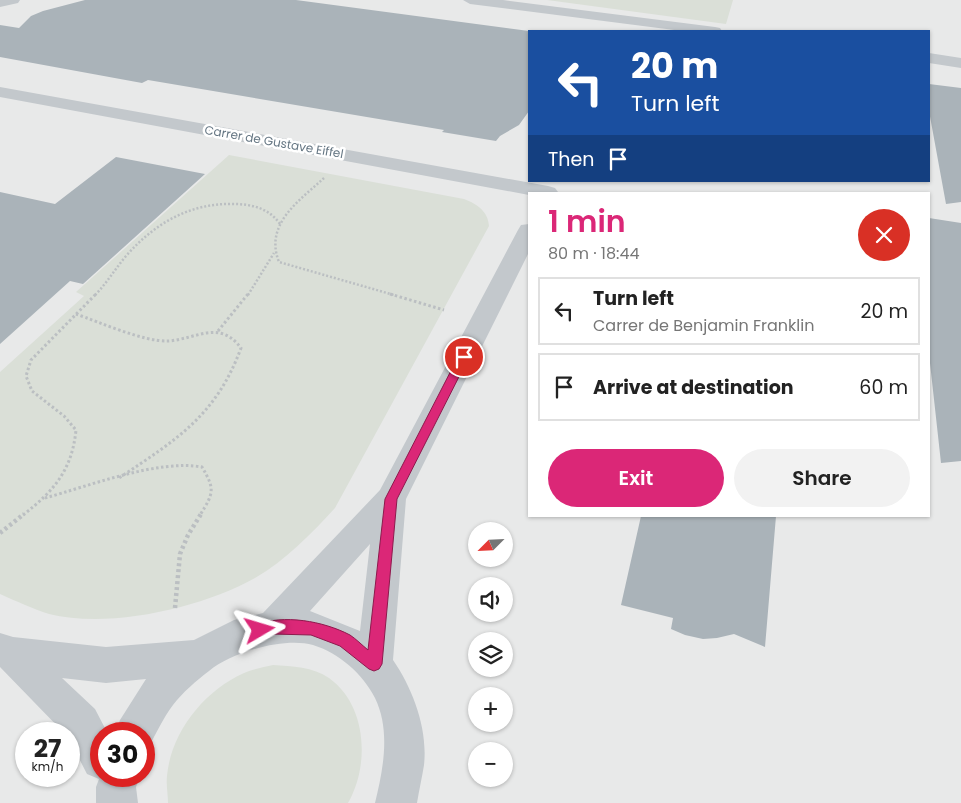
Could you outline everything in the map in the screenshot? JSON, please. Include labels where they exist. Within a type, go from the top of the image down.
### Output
[{"type":"street","points":[[0,4],[13,0]]},
{"type":"street","points":[[470,0],[632,26],[698,30]]},
{"type":"street","points":[[930,58],[961,63]]},
{"type":"street","name":"Carrer de Gustave Eiffel","points":[[0,92],[549,189]]},
{"type":"street","points":[[273,627],[391,499],[528,232]]},
{"type":"street","points":[[374,664],[391,499]]},
{"type":"street","points":[[141,722],[160,691],[197,657],[234,637],[273,627],[311,628],[345,641],[374,664],[392,691],[402,725],[404,763],[396,803]]},
{"type":"street","points":[[6,652],[106,665],[197,657]]},
{"type":"street","points":[[6,652],[81,723],[90,739]]},
{"type":"path","points":[[76,314],[150,339],[166,341],[218,330],[246,298],[274,254],[274,234],[280,224],[328,174]]},
{"type":"path","points":[[0,532],[56,486],[68,470],[76,445],[76,430],[64,416],[32,392],[26,376],[31,360],[102,287],[128,254],[147,235],[170,217],[189,209],[212,204],[231,203],[260,208],[275,216],[280,224]]},
{"type":"path","points":[[274,254],[280,262],[300,269],[444,310]]},
{"type":"path","points":[[118,478],[193,425],[216,401],[235,369],[241,348],[234,339],[218,330]]},
{"type":"path","points":[[42,499],[157,467],[186,464],[202,466],[212,484],[210,500],[188,535],[180,554],[175,608]]},
{"type":"shaded area","points":[[0,0],[961,0],[961,803],[0,803]]},
{"type":"shaded area","points":[[547,0],[733,0],[726,24]]},
{"type":"shaded area","points":[[229,155],[464,199],[473,203],[484,212],[489,226],[335,508],[288,555],[255,578],[233,589],[182,607],[127,617],[73,618],[49,614],[0,594],[0,372],[84,296],[76,292]]},
{"type":"shaded area","points":[[273,665],[302,668],[323,674],[342,690],[351,704],[358,719],[362,754],[360,771],[348,803],[168,803],[167,779],[170,760],[175,744],[192,715],[216,690],[229,681],[258,668]]},
{"type":"building","points":[[85,0],[296,0],[528,31],[528,112],[519,125],[500,136],[496,141],[442,132],[444,130],[148,80],[142,83],[0,57],[0,25],[19,28],[31,16]]},
{"type":"building","points":[[930,84],[961,88],[961,202],[946,204],[930,116]]},
{"type":"building","points":[[116,157],[205,174],[83,284],[70,281],[0,344],[0,192],[55,204]]},
{"type":"building","points":[[930,218],[961,223],[961,461],[941,463],[930,363]]},
{"type":"building","points":[[641,517],[776,517],[765,647],[734,634],[703,639],[685,635],[671,629],[673,618],[621,605]]},
{"type":"route","points":[[260,630],[273,627],[311,628],[345,641],[374,664],[391,499],[464,357]]}]
